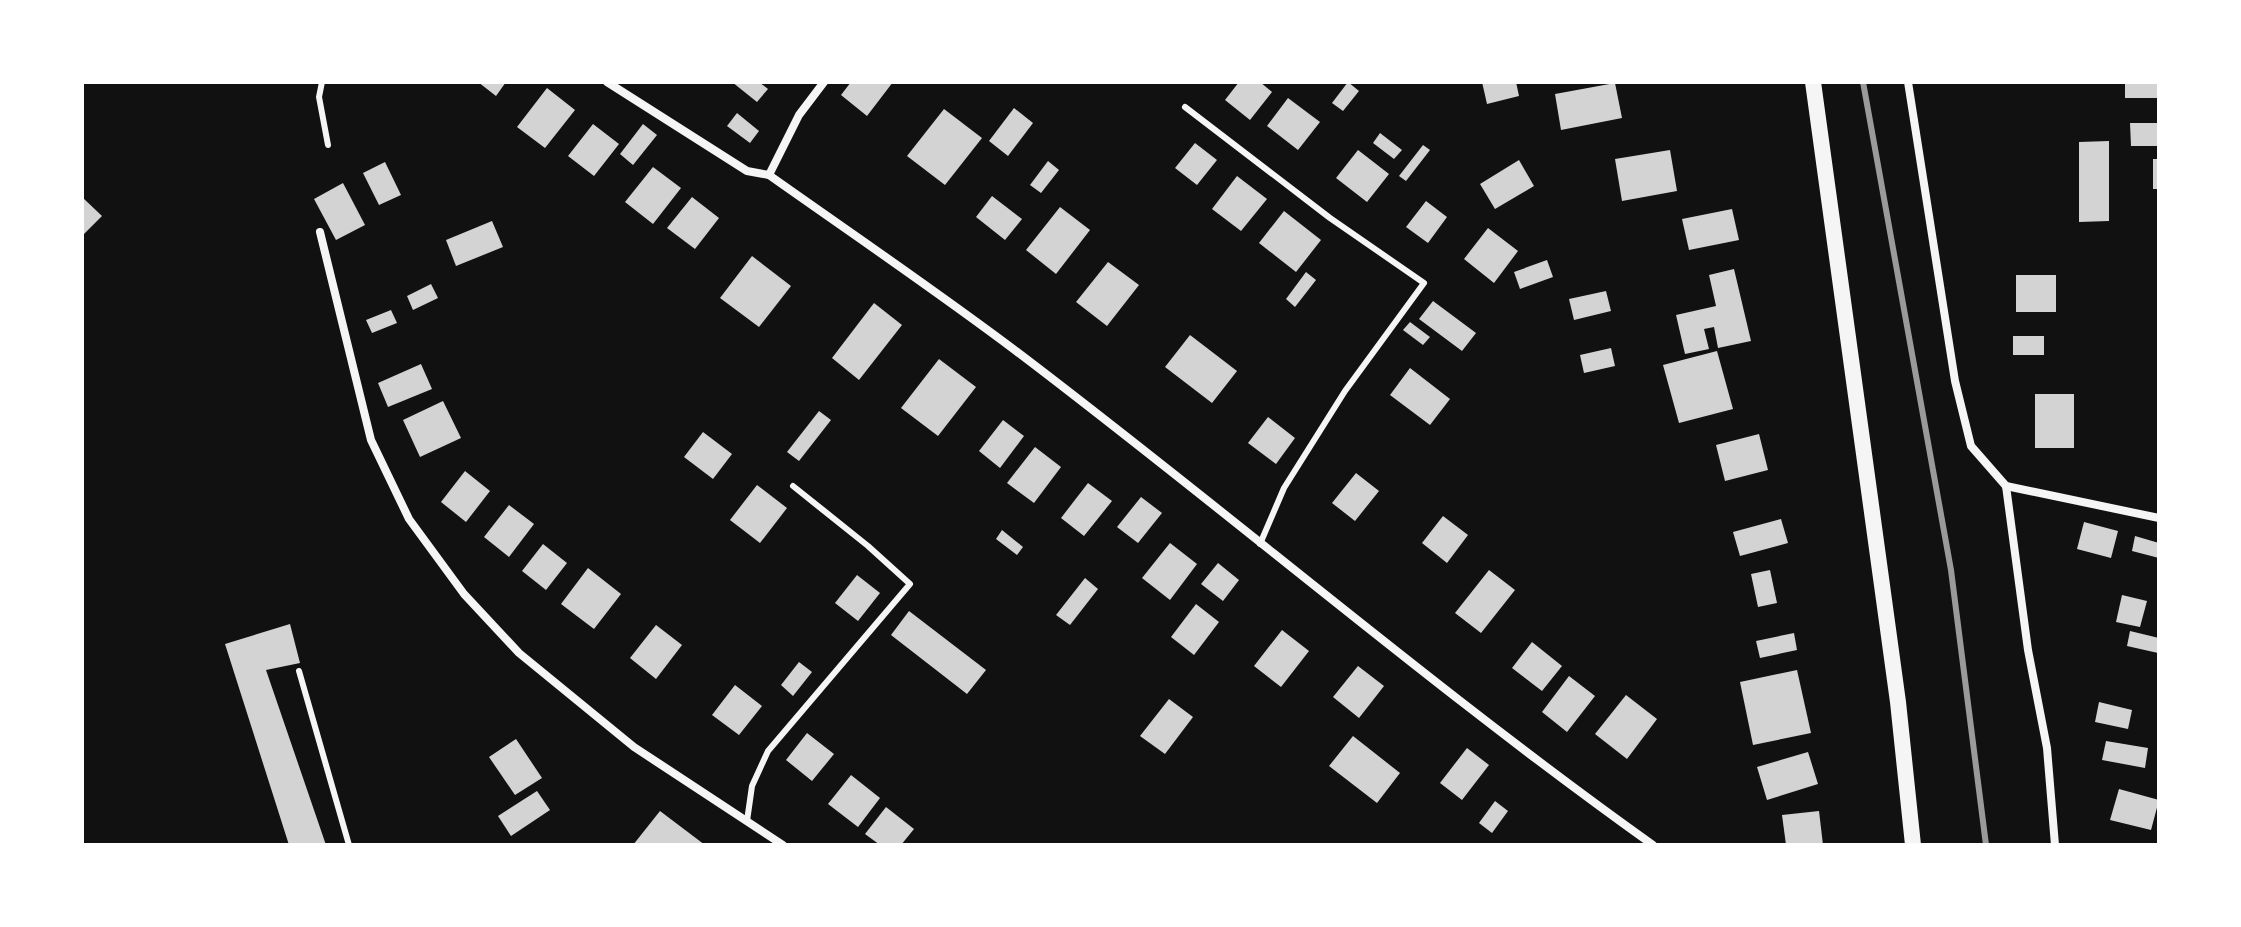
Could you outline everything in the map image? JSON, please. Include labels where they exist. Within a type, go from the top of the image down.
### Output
[{"type":"main road","points":[[1813,82],[1898,702],[1913,845]]},
{"type":"street","points":[[607,82],[747,171],[769,175],[1014,350],[1575,789],[1653,845]]},
{"type":"street","points":[[769,175],[799,115],[824,82]]},
{"type":"street","points":[[1908,82],[1955,381],[1971,446],[2006,486],[2028,650],[2047,748],[2055,845]]},
{"type":"street","points":[[320,232],[371,440],[409,519],[464,594],[519,653],[634,747],[783,845]]},
{"type":"street","points":[[2006,486],[2159,518]]},
{"type":"lane","points":[[322,82],[319,97],[328,145]]},
{"type":"lane","points":[[1185,107],[1330,218],[1424,283],[1345,391],[1284,488],[1260,544]]},
{"type":"lane","points":[[747,821],[752,786],[768,751],[910,584],[793,486]]},
{"type":"lane","points":[[299,671],[349,845]]},
{"type":"building","points":[[478,82],[506,82],[496,96]]},
{"type":"building","points":[[732,82],[759,82],[768,89],[757,102]]},
{"type":"building","points":[[851,82],[893,82],[867,116],[841,95]]},
{"type":"building","points":[[1239,82],[1260,82],[1272,92],[1250,120],[1225,100]]},
{"type":"building","points":[[1348,82],[1359,91],[1343,111],[1332,103]]},
{"type":"building","points":[[1482,82],[1516,82],[1519,96],[1487,104]]},
{"type":"building","points":[[2125,82],[2159,82],[2159,98],[2125,98]]},
{"type":"building","points":[[1615,83],[1622,118],[1561,130],[1555,94]]},
{"type":"building","points":[[547,88],[575,110],[545,148],[517,127]]},
{"type":"building","points":[[1288,98],[1320,122],[1298,150],[1267,126]]},
{"type":"building","points":[[1014,108],[1033,123],[1008,156],[989,141]]},
{"type":"building","points":[[944,109],[982,138],[945,185],[907,156]]},
{"type":"building","points":[[737,113],[759,131],[750,143],[727,126]]},
{"type":"building","points":[[2130,123],[2159,123],[2159,146],[2131,146]]},
{"type":"building","points":[[593,124],[619,144],[594,176],[568,156]]},
{"type":"building","points":[[643,124],[657,135],[633,165],[620,154]]},
{"type":"building","points":[[1380,133],[1402,150],[1394,159],[1373,143]]},
{"type":"building","points":[[2109,141],[2109,221],[2079,222],[2079,142]]},
{"type":"building","points":[[1195,143],[1217,160],[1197,185],[1175,168]]},
{"type":"building","points":[[1423,145],[1430,150],[1406,181],[1399,176]]},
{"type":"building","points":[[1358,150],[1389,174],[1367,202],[1336,178]]},
{"type":"building","points":[[1670,150],[1677,191],[1622,201],[1615,159]]},
{"type":"building","points":[[2153,159],[2159,159],[2159,189],[2153,189]]},
{"type":"building","points":[[1519,160],[1534,186],[1495,209],[1480,184]]},
{"type":"building","points":[[1048,161],[1059,170],[1041,193],[1030,185]]},
{"type":"building","points":[[385,162],[401,195],[379,205],[363,173]]},
{"type":"building","points":[[653,167],[681,188],[653,224],[625,202]]},
{"type":"building","points":[[1237,176],[1267,199],[1241,231],[1212,209]]},
{"type":"building","points":[[343,183],[365,225],[336,240],[314,199]]},
{"type":"building","points":[[992,196],[1022,219],[1005,240],[976,217]]},
{"type":"building","points":[[82,197],[102,216],[82,236]]},
{"type":"building","points":[[692,197],[719,218],[695,249],[667,228]]},
{"type":"building","points":[[1426,201],[1447,217],[1428,243],[1406,227]]},
{"type":"building","points":[[1060,207],[1090,230],[1056,274],[1026,250]]},
{"type":"building","points":[[1732,209],[1739,240],[1689,250],[1682,219]]},
{"type":"building","points":[[1284,211],[1321,240],[1296,272],[1259,243]]},
{"type":"building","points":[[492,221],[503,247],[456,266],[446,240]]},
{"type":"building","points":[[1488,228],[1518,251],[1494,283],[1464,259]]},
{"type":"building","points":[[752,256],[791,286],[759,327],[720,298]]},
{"type":"building","points":[[1547,260],[1553,277],[1520,289],[1514,272]]},
{"type":"building","points":[[1108,262],[1139,285],[1107,326],[1076,302]]},
{"type":"building","points":[[1734,269],[1751,341],[1718,348],[1714,327],[1704,329],[1709,349],[1685,354],[1676,315],[1716,306],[1709,275]]},
{"type":"building","points":[[1306,272],[1316,280],[1295,307],[1286,299]]},
{"type":"building","points":[[2016,275],[2056,275],[2056,312],[2016,312]]},
{"type":"building","points":[[431,284],[438,298],[413,310],[407,296]]},
{"type":"building","points":[[1606,291],[1611,311],[1574,320],[1569,299]]},
{"type":"building","points":[[1433,301],[1476,333],[1462,351],[1419,319]]},
{"type":"building","points":[[874,303],[902,325],[859,380],[832,358]]},
{"type":"building","points":[[391,310],[397,323],[372,333],[366,320]]},
{"type":"building","points":[[1410,322],[1430,337],[1423,345],[1403,330]]},
{"type":"building","points":[[1190,335],[1237,371],[1212,403],[1165,367]]},
{"type":"building","points":[[2013,336],[2044,336],[2044,355],[2013,355]]},
{"type":"building","points":[[1611,348],[1615,366],[1584,373],[1580,355]]},
{"type":"building","points":[[1717,351],[1733,409],[1679,423],[1663,365]]},
{"type":"building","points":[[939,359],[976,387],[938,436],[901,408]]},
{"type":"building","points":[[421,364],[432,389],[388,407],[378,383]]},
{"type":"building","points":[[1410,368],[1450,399],[1430,425],[1390,395]]},
{"type":"building","points":[[2035,394],[2074,394],[2074,448],[2035,448]]},
{"type":"building","points":[[443,401],[461,438],[420,457],[403,420]]},
{"type":"building","points":[[819,411],[831,420],[799,461],[787,452]]},
{"type":"building","points":[[1268,417],[1295,438],[1276,464],[1248,443]]},
{"type":"building","points":[[1003,420],[1024,436],[1000,468],[979,451]]},
{"type":"building","points":[[703,432],[732,454],[713,479],[684,457]]},
{"type":"building","points":[[1759,434],[1768,470],[1725,481],[1716,445]]},
{"type":"building","points":[[1035,447],[1061,467],[1034,503],[1007,483]]},
{"type":"building","points":[[465,471],[490,491],[466,522],[441,502]]},
{"type":"building","points":[[1356,473],[1379,491],[1355,521],[1332,503]]},
{"type":"building","points":[[1088,483],[1112,501],[1084,536],[1061,518]]},
{"type":"building","points":[[757,485],[787,508],[760,543],[730,520]]},
{"type":"building","points":[[1141,497],[1162,513],[1138,543],[1117,527]]},
{"type":"building","points":[[509,505],[534,524],[509,557],[484,537]]},
{"type":"building","points":[[1443,516],[1468,535],[1447,563],[1422,543]]},
{"type":"building","points":[[1781,519],[1788,543],[1740,556],[1733,532]]},
{"type":"building","points":[[2084,522],[2118,531],[2111,558],[2077,549]]},
{"type":"building","points":[[1002,530],[1023,547],[1017,555],[996,539]]},
{"type":"building","points":[[2135,536],[2159,543],[2159,558],[2132,551]]},
{"type":"building","points":[[1170,543],[1197,564],[1170,600],[1142,578]]},
{"type":"building","points":[[543,544],[567,563],[546,590],[522,571]]},
{"type":"building","points":[[1218,563],[1239,580],[1223,601],[1201,584]]},
{"type":"building","points":[[588,568],[621,594],[594,629],[561,604]]},
{"type":"building","points":[[1489,570],[1515,590],[1481,633],[1455,613]]},
{"type":"building","points":[[1770,570],[1777,603],[1758,607],[1751,574]]},
{"type":"building","points":[[857,575],[880,593],[858,621],[835,603]]},
{"type":"building","points":[[1085,578],[1098,589],[1070,625],[1056,615]]},
{"type":"building","points":[[2122,595],[2147,601],[2140,627],[2116,622]]},
{"type":"building","points":[[1196,604],[1219,622],[1194,655],[1171,637]]},
{"type":"building","points":[[909,611],[986,670],[967,694],[891,635]]},
{"type":"building","points":[[290,624],[300,663],[266,670],[326,845],[289,845],[225,644]]},
{"type":"building","points":[[656,625],[682,645],[656,679],[630,658]]},
{"type":"building","points":[[1282,630],[1309,651],[1281,687],[1254,666]]},
{"type":"building","points":[[2130,631],[2159,638],[2158,653],[2127,646]]},
{"type":"building","points":[[1794,633],[1797,650],[1760,658],[1756,641]]},
{"type":"building","points":[[1532,642],[1562,666],[1542,691],[1512,668]]},
{"type":"building","points":[[799,662],[812,672],[793,696],[781,685]]},
{"type":"building","points":[[1358,666],[1384,686],[1359,718],[1333,697]]},
{"type":"building","points":[[1797,670],[1811,733],[1753,745],[1740,682]]},
{"type":"building","points":[[1569,676],[1595,696],[1567,732],[1542,712]]},
{"type":"building","points":[[735,685],[762,706],[739,735],[712,715]]},
{"type":"building","points":[[1626,695],[1657,719],[1627,759],[1595,734]]},
{"type":"building","points":[[1169,699],[1193,717],[1165,754],[1140,736]]},
{"type":"building","points":[[2099,702],[2132,710],[2128,729],[2095,722]]},
{"type":"building","points":[[807,733],[834,754],[812,781],[786,760]]},
{"type":"building","points":[[1353,736],[1400,773],[1377,803],[1329,766]]},
{"type":"building","points":[[516,739],[542,778],[515,795],[489,757]]},
{"type":"building","points":[[2106,741],[2148,748],[2145,768],[2102,760]]},
{"type":"building","points":[[1467,748],[1489,765],[1462,800],[1440,783]]},
{"type":"building","points":[[1808,752],[1818,784],[1767,800],[1757,767]]},
{"type":"building","points":[[851,775],[880,798],[858,827],[828,804]]},
{"type":"building","points":[[2119,789],[2159,800],[2151,830],[2110,820]]},
{"type":"building","points":[[537,791],[550,810],[511,836],[498,816]]},
{"type":"building","points":[[1495,801],[1508,811],[1492,833],[1479,823]]},
{"type":"building","points":[[886,807],[914,829],[901,845],[880,845],[865,834]]},
{"type":"building","points":[[660,811],[705,845],[633,845]]},
{"type":"building","points":[[1819,811],[1823,845],[1786,845],[1782,815]]},
{"type":"railway","points":[[1863,82],[1951,570],[1986,845]]}]
